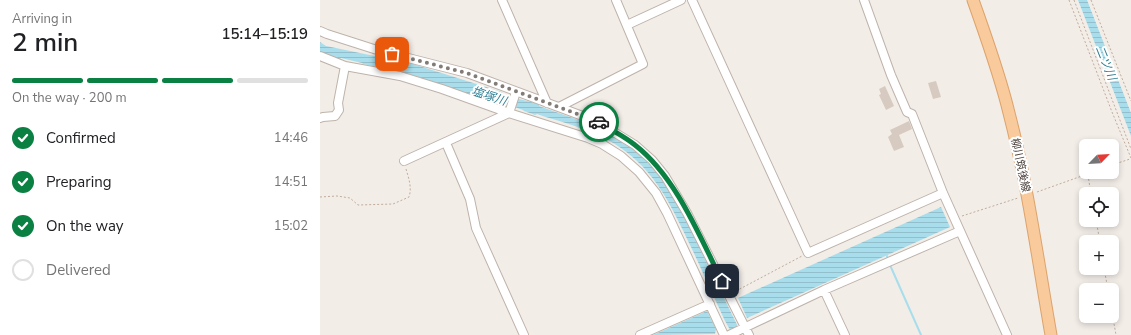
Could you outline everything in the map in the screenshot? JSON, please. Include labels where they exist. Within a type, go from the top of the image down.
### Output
[{"type":"main road","name":"柳川筑後線","points":[[973,0],[987,38],[1009,112],[1024,179],[1051,335]]},
{"type":"street","points":[[502,0],[547,103]]},
{"type":"street","points":[[559,107],[643,64],[616,0]]},
{"type":"street","points":[[692,0],[808,253],[943,193]]},
{"type":"street","points":[[864,0],[891,75],[907,112],[912,114],[943,193],[1007,335]]},
{"type":"street","points":[[627,25],[675,1]]},
{"type":"street","points":[[320,31],[377,50],[467,73],[596,121],[635,145],[652,160],[678,196],[747,331]]},
{"type":"street","points":[[320,56],[345,66],[400,76],[510,111],[588,138],[602,144],[621,156],[639,172],[656,193],[667,212],[724,335]]},
{"type":"street","points":[[320,118],[335,116],[339,110],[338,103],[345,66]]},
{"type":"street","points":[[404,161],[446,143],[510,111],[516,92]]},
{"type":"street","points":[[446,143],[470,199],[476,228],[524,335]]},
{"type":"street","points":[[729,335],[747,331],[824,290],[960,231]]},
{"type":"street","points":[[824,290],[845,335]]},
{"type":"street","points":[[640,335],[710,304]]},
{"type":"path","points":[[1069,0],[1131,158],[1119,162]]},
{"type":"path","points":[[1074,0],[1131,149]]},
{"type":"path","points":[[1091,0],[1131,101]]},
{"type":"path","points":[[320,197],[337,196],[350,198],[358,205],[393,204],[404,200],[409,197],[411,192],[404,161]]},
{"type":"path","points":[[729,294],[808,253]]},
{"type":"path","points":[[1114,323],[1116,335]]},
{"type":"water","name":"二ツ川","points":[[1078,0],[1087,0],[1131,113],[1131,136]]},
{"type":"water","name":"塩塚川","points":[[320,42],[326,46],[413,64],[502,92],[503,95],[539,104],[539,106],[585,122],[612,134],[621,140],[647,162],[675,197],[742,335],[733,335],[725,321],[668,201],[648,173],[636,160],[622,149],[589,131],[537,114],[535,115],[500,102],[498,104],[409,74],[322,55],[323,54],[320,52]]},
{"type":"water","points":[[941,207],[950,227],[747,318],[738,298]]},
{"type":"water","points":[[707,311],[716,329],[715,334],[653,335]]},
{"type":"building","points":[[936,81],[941,97],[933,99],[928,83]]},
{"type":"building","points":[[885,86],[894,106],[886,110],[879,95],[881,94],[879,89]]},
{"type":"building","points":[[909,121],[912,129],[899,135],[904,147],[894,151],[888,137],[892,134],[890,130]]},
{"type":"waterway","points":[[887,256],[888,261]]},
{"type":"waterway","points":[[890,265],[921,335]]},
{"type":"way so far","points":[[392,54],[467,73],[599,122]]},
{"type":"route","points":[[599,122],[635,145],[652,160],[678,196],[722,281]]}]
